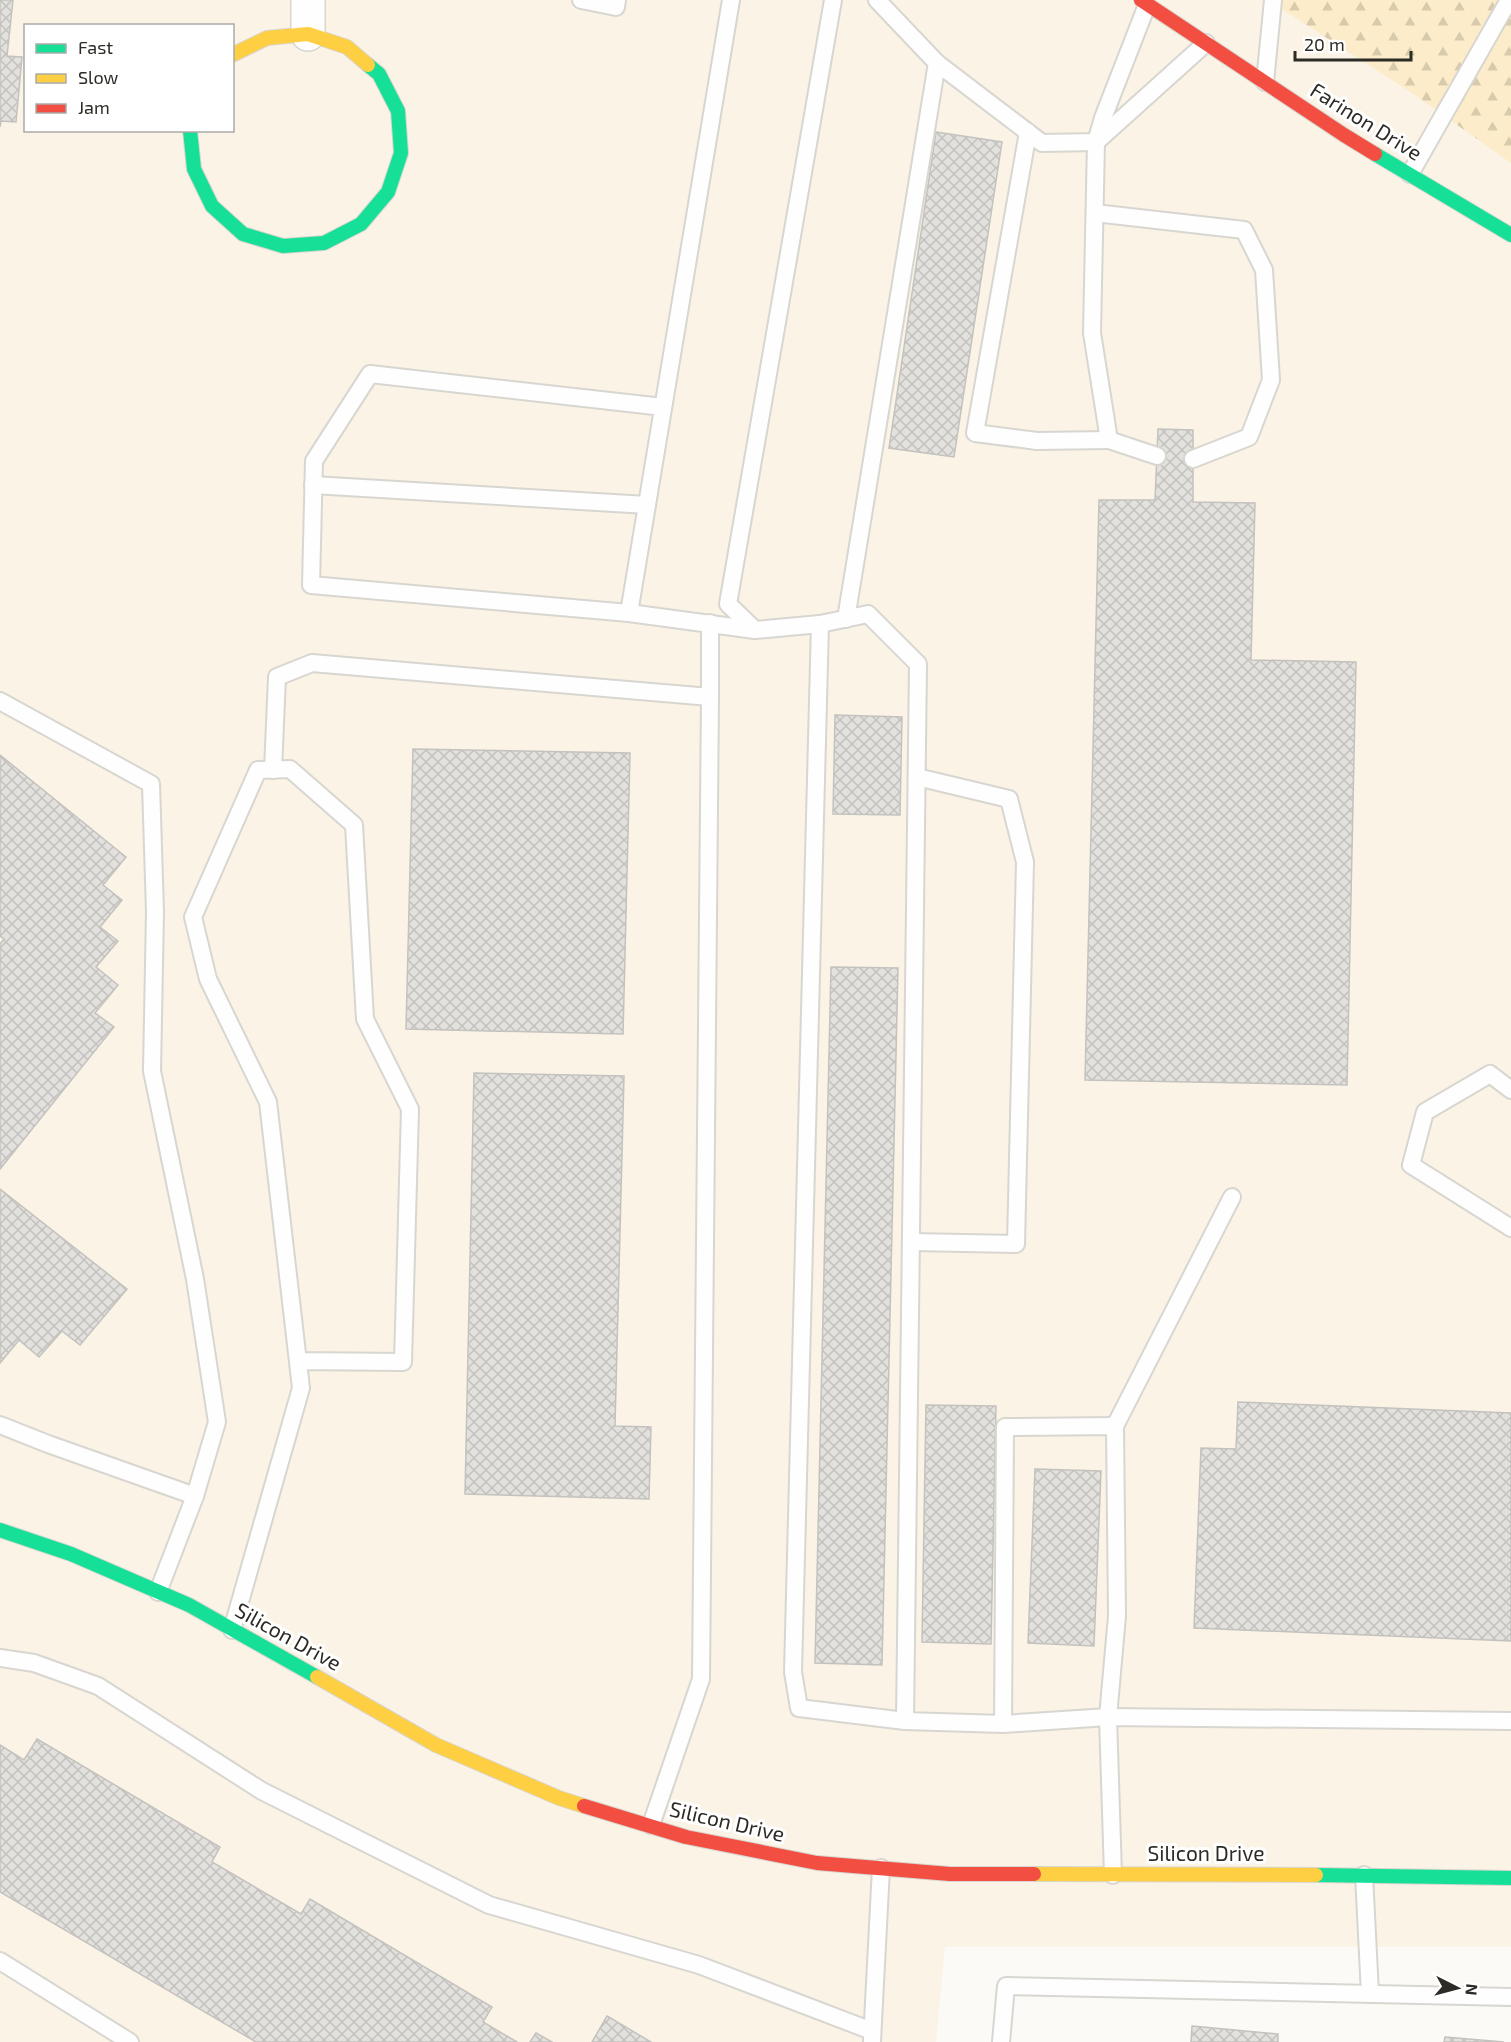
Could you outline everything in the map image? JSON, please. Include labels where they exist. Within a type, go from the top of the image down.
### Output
[{"type":"street","points":[[308,0],[308,34]]},
{"type":"street","name":"Farinon Drive","points":[[1144,2],[1344,135],[1511,235]]},
{"type":"street","points":[[190,132],[194,169],[212,206],[243,234],[283,246],[324,243],[361,224],[388,192],[401,153],[398,111],[379,74],[347,47],[308,34],[267,38],[234,54]]},
{"type":"street","name":"Silicon Drive","points":[[0,1530],[71,1554],[189,1605],[436,1745],[559,1798],[686,1836],[817,1863],[950,1874],[1364,1875],[1511,1878]]},
{"type":"lane","points":[[581,0],[616,7],[616,0]]},
{"type":"lane","points":[[629,613],[731,0]]},
{"type":"lane","points":[[755,630],[728,603],[833,0]]},
{"type":"lane","points":[[877,0],[937,63],[1042,143],[1096,142],[1206,44]]},
{"type":"lane","points":[[1265,82],[1273,0]]},
{"type":"lane","points":[[1410,174],[1509,0]]},
{"type":"lane","points":[[1109,440],[1092,333],[1096,142],[1144,2]]},
{"type":"lane","points":[[846,619],[937,63]]},
{"type":"lane","points":[[1028,132],[975,433],[1037,441],[1109,440],[1157,456]]},
{"type":"lane","points":[[1095,213],[1244,230],[1264,270],[1271,380],[1264,399],[1249,438],[1193,459]]},
{"type":"lane","points":[[663,407],[370,374],[314,461],[311,585],[629,613],[755,630],[820,624],[868,614],[918,664],[905,1721]]},
{"type":"lane","points":[[313,485],[647,505]]},
{"type":"lane","points":[[651,1826],[701,1679],[710,623]]},
{"type":"lane","points":[[820,624],[793,1672],[799,1708],[905,1721],[1002,1724],[1108,1717],[1511,1721]]},
{"type":"lane","points":[[273,770],[277,677],[312,663],[710,698]]},
{"type":"lane","points":[[0,701],[151,784],[155,912],[152,1071],[195,1280],[217,1422],[195,1496],[158,1592]]},
{"type":"lane","points":[[232,1630],[301,1388],[268,1102],[208,979],[193,917],[258,770],[290,769],[354,825],[365,1019],[410,1109],[403,1362],[298,1361]]},
{"type":"lane","points":[[912,1242],[1016,1244],[1025,862],[1009,799],[917,777]]},
{"type":"lane","points":[[1511,1090],[1490,1074],[1425,1112],[1411,1165],[1511,1228]]},
{"type":"lane","points":[[1113,1875],[1108,1717],[1117,1616],[1114,1426],[1232,1197]]},
{"type":"lane","points":[[0,1425],[195,1496]]},
{"type":"lane","points":[[1002,1724],[1005,1427],[1114,1426]]},
{"type":"lane","points":[[0,1658],[34,1663],[98,1686],[262,1791],[489,1905],[699,1965],[872,2037],[881,1868]]},
{"type":"lane","points":[[1364,1875],[1370,1994]]},
{"type":"lane","points":[[0,1961],[130,2042]]},
{"type":"lane","points":[[1001,2042],[1006,1986],[1511,1997]]},
{"type":"shaded area","points":[[0,0],[1511,0],[1511,1947],[945,1947],[936,2042],[0,2042]]},
{"type":"green space","points":[[1268,0],[1511,0],[1511,163],[1412,93]]},
{"type":"building","points":[[0,0],[13,0],[7,56],[22,57],[16,122],[1,121],[0,127]]},
{"type":"building","points":[[936,132],[1002,142],[954,457],[889,448]]},
{"type":"building","points":[[1158,429],[1193,430],[1193,502],[1255,503],[1251,660],[1356,662],[1347,1085],[1085,1080],[1099,500],[1155,500]]},
{"type":"building","points":[[835,715],[902,717],[900,815],[833,814]]},
{"type":"building","points":[[413,749],[630,753],[623,1034],[406,1029]]},
{"type":"building","points":[[0,755],[126,857],[103,885],[122,900],[100,927],[118,941],[96,967],[118,985],[95,1013],[114,1027],[0,1169],[0,944],[4,939],[0,936]]},
{"type":"building","points":[[831,967],[898,968],[882,1665],[815,1663]]},
{"type":"building","points":[[474,1073],[624,1076],[615,1426],[651,1427],[649,1499],[465,1494]]},
{"type":"building","points":[[0,1189],[127,1289],[80,1345],[62,1331],[39,1357],[19,1340],[0,1363]]},
{"type":"building","points":[[1238,1402],[1511,1413],[1511,1641],[1194,1628],[1201,1448],[1236,1449]]},
{"type":"building","points":[[926,1405],[996,1406],[991,1644],[922,1642]]},
{"type":"building","points":[[1035,1469],[1101,1471],[1094,1646],[1028,1643]]},
{"type":"building","points":[[37,1739],[220,1847],[212,1862],[301,1914],[310,1899],[492,2007],[483,2022],[517,2042],[256,2042],[0,1892],[0,1745],[24,1760]]},
{"type":"building","points":[[607,2016],[651,2042],[592,2042]]},
{"type":"building","points":[[1192,2026],[1278,2034],[1278,2042],[1191,2042]]},
{"type":"building","points":[[536,2033],[552,2042],[530,2042]]},
{"type":"building","points":[[1445,2037],[1504,2042],[1444,2042]]},
{"type":"traffic: fast","points":[[190,132],[194,169],[212,206],[243,234],[283,246],[324,243],[361,224],[388,192],[401,153],[398,111],[379,74],[368,65]]},
{"type":"traffic: fast","points":[[1375,154],[1511,235]]},
{"type":"traffic: fast","points":[[0,1530],[71,1554],[189,1605],[317,1677]]},
{"type":"traffic: fast","points":[[1316,1875],[1511,1878]]},
{"type":"traffic: slow","points":[[234,54],[267,38],[308,34],[347,47],[368,65]]},
{"type":"traffic: slow","points":[[317,1677],[436,1745],[559,1798],[584,1806]]},
{"type":"traffic: slow","points":[[1034,1874],[1316,1875]]},
{"type":"traffic: jam","points":[[1141,0],[1375,154]]},
{"type":"traffic: jam","points":[[584,1806],[686,1837],[817,1863],[950,1874],[1034,1874]]}]
